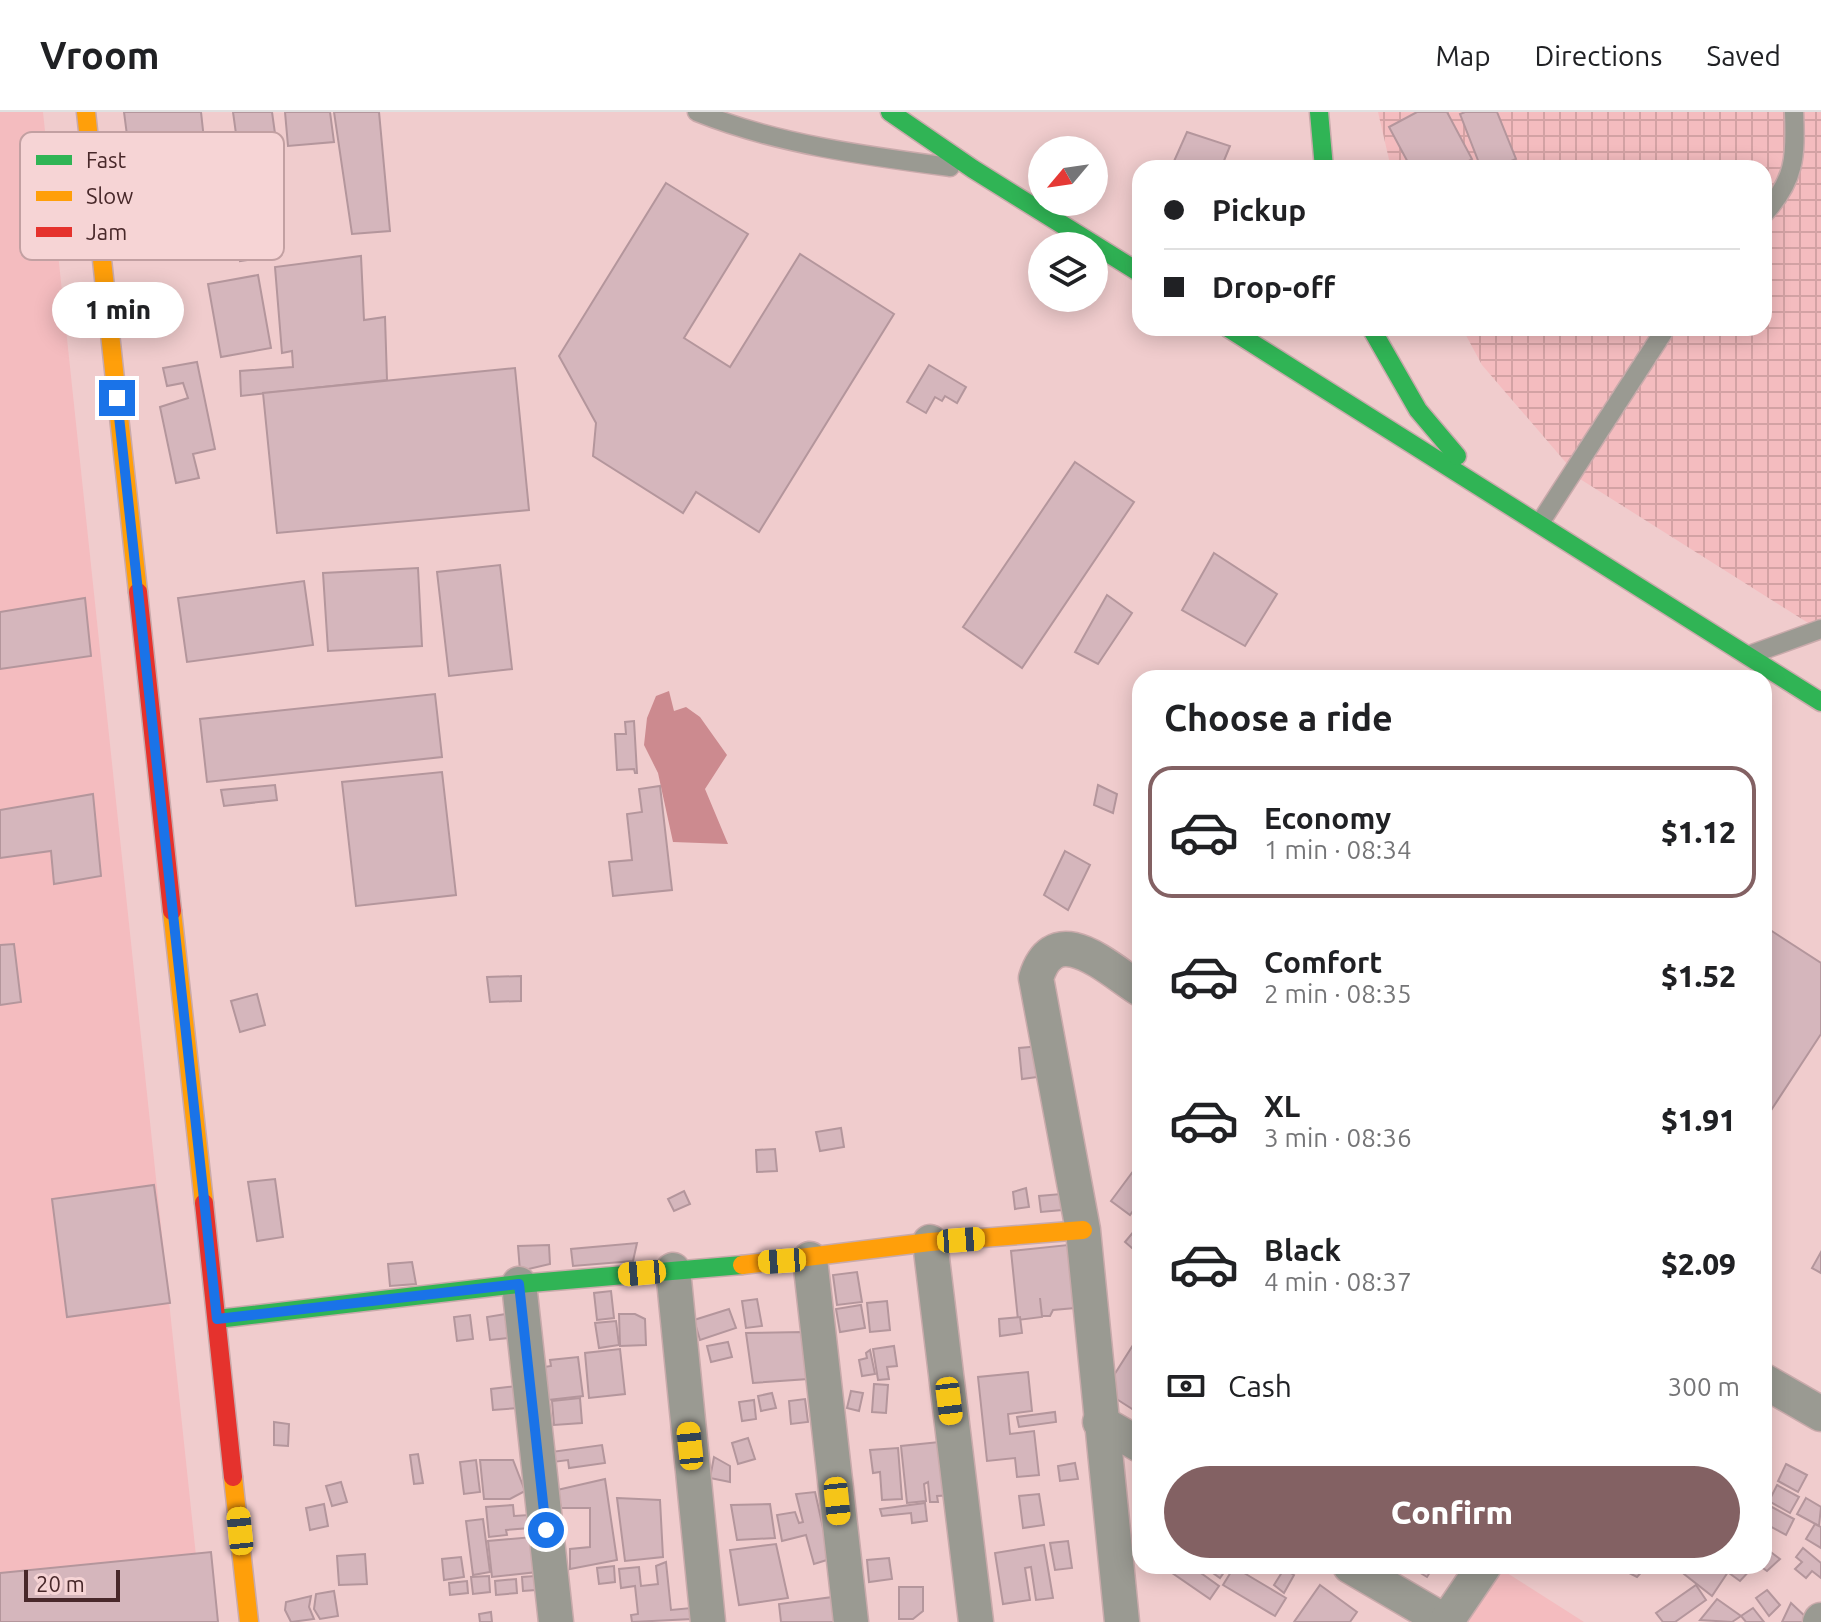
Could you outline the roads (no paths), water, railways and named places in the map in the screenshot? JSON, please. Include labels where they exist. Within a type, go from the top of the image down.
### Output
[{"type":"street","points":[[86,112],[88,132]]},
{"type":"street","points":[[890,112],[973,169],[1132,268]]},
{"type":"street","points":[[1319,112],[1323,160]]},
{"type":"street","points":[[102,260],[249,1622]]},
{"type":"street","points":[[1241,336],[1771,670]]},
{"type":"street","points":[[1376,336],[1418,410],[1485,488]]},
{"type":"street","points":[[1772,670],[1821,702]]},
{"type":"street","points":[[1122,1622],[1083,1230],[1036,978],[1042,959],[1058,948],[1077,949],[1132,984]]},
{"type":"street","points":[[217,1319],[519,1284],[810,1259],[930,1242],[1083,1230]]},
{"type":"street","points":[[930,1242],[976,1622]]},
{"type":"street","points":[[810,1259],[851,1622]]},
{"type":"street","points":[[673,1270],[708,1622]]},
{"type":"street","points":[[519,1284],[556,1622]]},
{"type":"street","points":[[1772,1386],[1821,1414]]},
{"type":"street","points":[[1100,1422],[1132,1440]]},
{"type":"street","points":[[1364,1574],[1446,1622],[1479,1574]]},
{"type":"lane","points":[[697,112],[731,126],[880,158],[973,169]]},
{"type":"lane","points":[[1772,205],[1784,192],[1796,154],[1794,112]]},
{"type":"lane","points":[[1540,523],[1661,336]]},
{"type":"lane","points":[[1748,655],[1821,629]]}]
